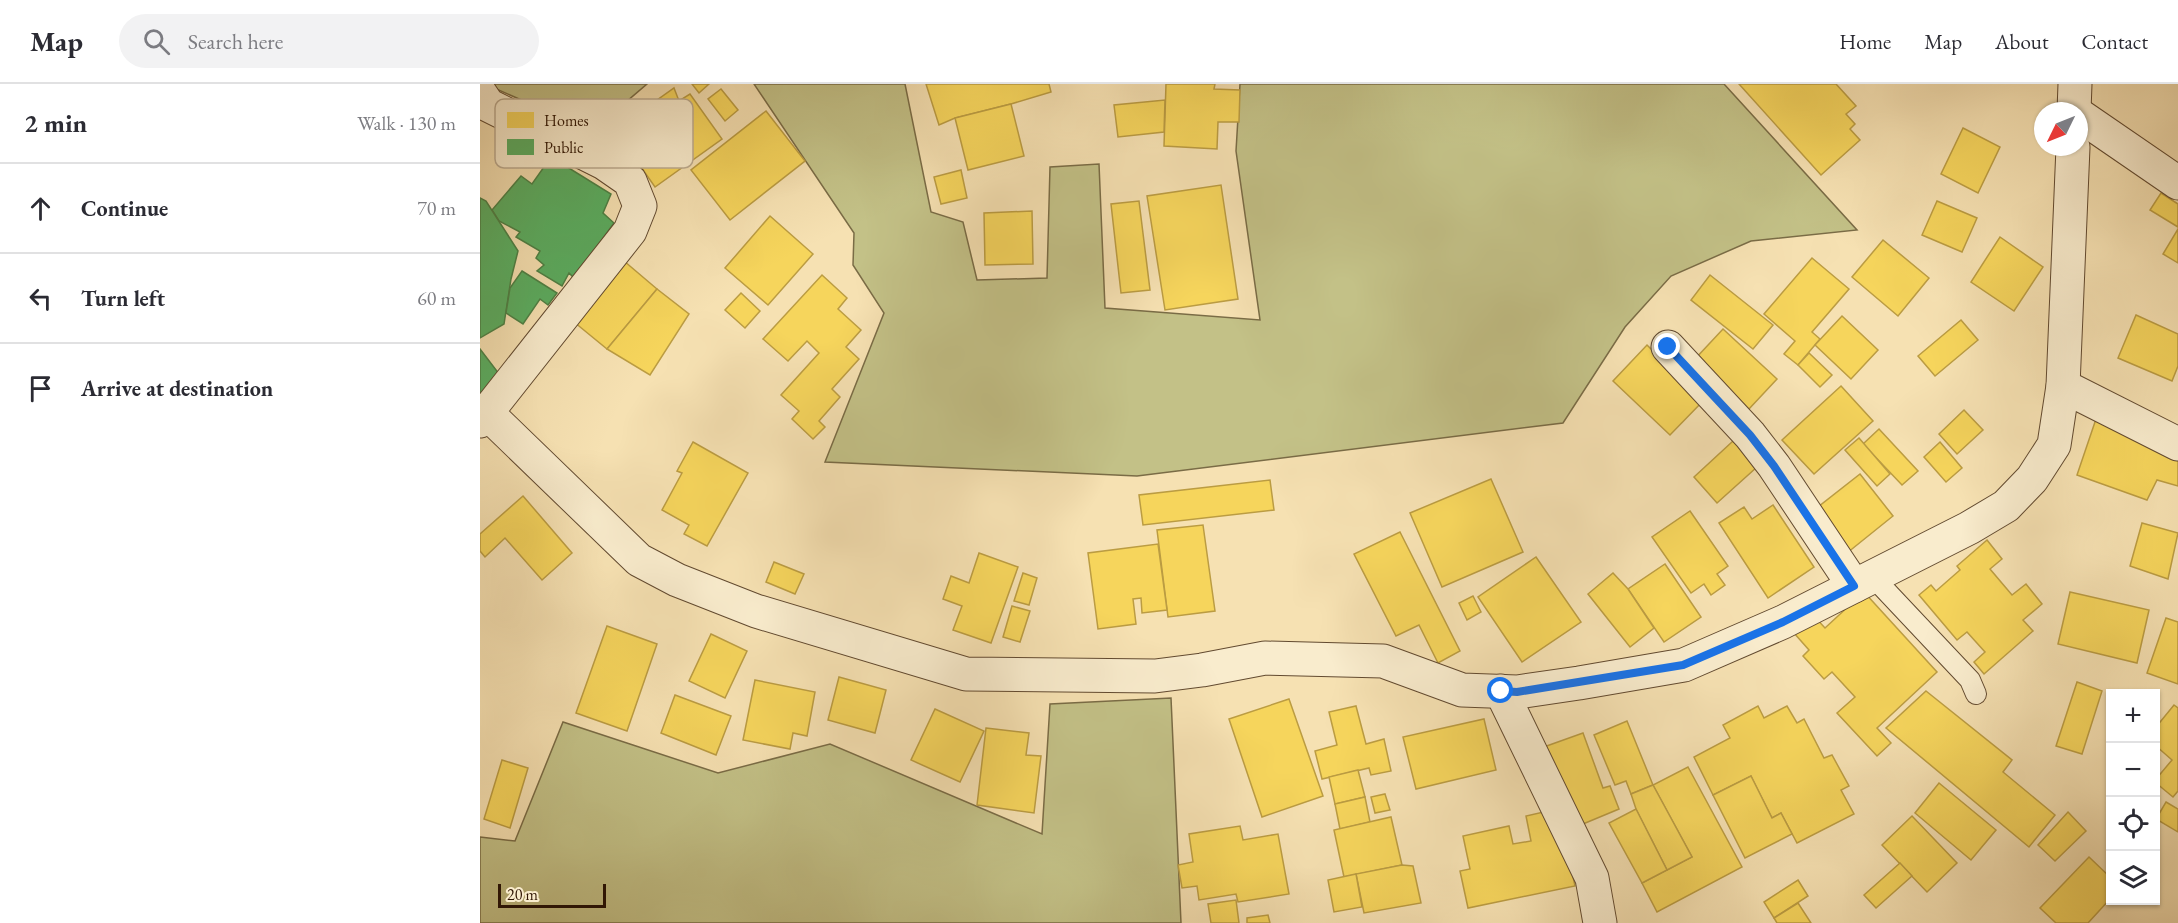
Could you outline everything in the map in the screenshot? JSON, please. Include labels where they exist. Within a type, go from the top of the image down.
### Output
[{"type":"street","points":[[2074,102],[2075,84]]},
{"type":"street","points":[[480,93],[488,105],[495,108]]},
{"type":"street","points":[[2088,121],[2178,183]]},
{"type":"street","points":[[611,168],[630,182],[640,206],[630,231],[484,417],[639,560],[677,580],[756,611],[966,674],[1155,676],[1265,658],[1383,661],[1462,690],[1517,692],[1683,665],[1783,622],[1969,528],[2006,506],[2032,479],[2054,445],[2063,386],[2073,156]]},
{"type":"street","points":[[1668,347],[1750,435],[1864,581]]},
{"type":"street","points":[[2063,386],[2178,444]]},
{"type":"street","points":[[1501,691],[1592,878],[1599,923]]},
{"type":"lane","points":[[1864,581],[1970,680],[1976,694]]},
{"type":"shaded area","points":[[492,84],[647,84],[629,99],[519,99],[494,88]]},
{"type":"shaded area","points":[[754,84],[905,84],[931,212],[963,222],[977,280],[1047,278],[1050,167],[1099,164],[1105,308],[1260,320],[1236,151],[1240,84],[1724,84],[1857,230],[1751,241],[1671,276],[1625,327],[1563,423],[1137,476],[825,462],[884,313],[853,265],[854,233]]},
{"type":"shaded area","points":[[1171,698],[1181,923],[480,923],[480,837],[515,841],[563,722],[718,773],[830,744],[1042,834],[1050,704]]},
{"type":"building: Homes","points":[[692,84],[709,84],[699,93]]},
{"type":"building: Homes","points":[[926,84],[1049,84],[1051,92],[955,118],[939,125]]},
{"type":"building: Homes","points":[[1166,84],[1215,84],[1214,89],[1240,90],[1239,122],[1218,122],[1217,149],[1164,146]]},
{"type":"building: Homes","points":[[1739,84],[1836,84],[1856,106],[1846,114],[1855,124],[1850,129],[1860,140],[1821,175]]},
{"type":"building: Homes","points":[[674,88],[678,99],[659,99]]},
{"type":"building: Homes","points":[[721,89],[738,110],[725,121],[708,99]]},
{"type":"building: Homes","points":[[690,94],[722,139],[693,160],[693,99],[682,99]]},
{"type":"building: Homes","points":[[1165,100],[1164,132],[1118,137],[1114,105]]},
{"type":"building: Homes","points":[[1011,104],[1024,156],[968,170],[955,118]]},
{"type":"building: Homes","points":[[766,111],[805,161],[730,220],[691,170]]},
{"type":"building: Homes","points":[[1963,128],[2000,147],[1978,193],[1941,174]]},
{"type":"building: Homes","points":[[642,168],[682,168],[655,187]]},
{"type":"building: Homes","points":[[961,170],[967,198],[941,204],[934,177]]},
{"type":"building: Homes","points":[[1221,185],[1238,299],[1165,310],[1147,196]]},
{"type":"building: Homes","points":[[2161,193],[2178,204],[2178,227],[2150,210]]},
{"type":"building: Homes","points":[[1139,201],[1150,290],[1121,293],[1111,204]]},
{"type":"building: Homes","points":[[1937,201],[1977,218],[1962,252],[1922,235]]},
{"type":"building: Homes","points":[[1032,211],[1033,264],[985,265],[984,213]]},
{"type":"building: Homes","points":[[770,216],[813,254],[768,305],[725,268]]},
{"type":"building: Homes","points":[[2178,229],[2178,263],[2163,254]]},
{"type":"building: Homes","points":[[2000,237],[2043,267],[2014,311],[1971,282]]},
{"type":"building: Homes","points":[[1883,240],[1929,278],[1898,316],[1852,277]]},
{"type":"building: Homes","points":[[1812,258],[1849,289],[1812,332],[1820,339],[1798,365],[1784,354],[1795,341],[1764,314]]},
{"type":"building: Homes","points":[[624,261],[657,289],[607,349],[574,322]]},
{"type":"building: Homes","points":[[822,275],[847,298],[838,309],[861,330],[846,347],[859,359],[832,389],[840,397],[819,421],[825,427],[813,439],[792,419],[799,411],[781,395],[819,353],[807,341],[788,361],[763,339]]},
{"type":"building: Homes","points":[[1710,275],[1773,325],[1753,349],[1691,300]]},
{"type":"building: Homes","points":[[657,289],[689,314],[650,375],[607,349]]},
{"type":"building: Homes","points":[[741,293],[760,311],[745,328],[725,310]]},
{"type":"building: Homes","points":[[2136,315],[2178,334],[2178,366],[2172,381],[2118,358]]},
{"type":"building: Homes","points":[[1842,316],[1878,350],[1851,379],[1815,345]]},
{"type":"building: Homes","points":[[1961,320],[1978,340],[1935,376],[1918,356]]},
{"type":"building: Homes","points":[[1723,329],[1777,379],[1749,409],[1695,359]]},
{"type":"building: Homes","points":[[1647,345],[1703,401],[1670,435],[1613,381]]},
{"type":"building: Homes","points":[[1809,353],[1832,375],[1820,387],[1798,365]]},
{"type":"building: Homes","points":[[1841,386],[1873,421],[1814,474],[1782,440]]},
{"type":"building: Homes","points":[[1964,410],[1983,430],[1957,454],[1939,434]]},
{"type":"building: Homes","points":[[2096,419],[2178,451],[2178,486],[2157,480],[2147,500],[2077,475]]},
{"type":"building: Homes","points":[[1879,429],[1918,471],[1902,485],[1863,444]]},
{"type":"building: Homes","points":[[1859,438],[1890,474],[1877,486],[1845,450]]},
{"type":"building: Homes","points":[[1733,441],[1757,467],[1717,503],[1694,477]]},
{"type":"building: Homes","points":[[693,442],[748,473],[707,546],[684,534],[689,525],[662,510],[682,473],[677,471]]},
{"type":"building: Homes","points":[[1940,442],[1962,468],[1946,482],[1924,457]]},
{"type":"building: Homes","points":[[1860,474],[1893,516],[1842,557],[1809,514]]},
{"type":"building: Homes","points":[[1491,479],[1523,552],[1442,587],[1410,513]]},
{"type":"building: Homes","points":[[1270,480],[1274,510],[1143,525],[1139,495]]},
{"type":"building: Homes","points":[[523,496],[572,553],[542,580],[505,538],[485,557],[480,551],[480,534]]},
{"type":"building: Homes","points":[[1773,505],[1814,567],[1768,598],[1719,523],[1744,507],[1752,519]]},
{"type":"building: Homes","points":[[1690,511],[1728,566],[1717,574],[1725,585],[1711,595],[1704,584],[1691,593],[1652,537]]},
{"type":"building: Homes","points":[[2142,523],[2178,533],[2168,579],[2130,566]]},
{"type":"building: Homes","points":[[1203,525],[1215,611],[1168,617],[1157,530]]},
{"type":"building: Homes","points":[[1400,532],[1460,651],[1438,663],[1419,625],[1396,636],[1354,554]]},
{"type":"building: Homes","points":[[1987,540],[2002,559],[1990,569],[2012,595],[2026,584],[2042,604],[2023,620],[2033,631],[1984,674],[1974,662],[1985,652],[1967,632],[1957,640],[1919,595],[1931,585],[1936,591],[1960,570],[1957,566]]},
{"type":"building: Homes","points":[[1158,544],[1167,610],[1142,613],[1141,598],[1133,599],[1136,624],[1098,629],[1088,553]]},
{"type":"building: Homes","points":[[979,553],[1018,567],[991,643],[953,630],[962,606],[943,599],[951,576],[969,583]]},
{"type":"building: Homes","points":[[1536,557],[1581,622],[1522,662],[1478,597]]},
{"type":"building: Homes","points":[[774,562],[804,574],[795,594],[766,582]]},
{"type":"building: Homes","points":[[1665,564],[1701,617],[1664,642],[1628,589]]},
{"type":"building: Homes","points":[[1023,573],[1037,578],[1029,605],[1014,601]]},
{"type":"building: Homes","points":[[1613,573],[1628,589],[1654,628],[1630,647],[1588,594]]},
{"type":"building: Homes","points":[[1864,592],[1937,672],[1877,728],[1891,743],[1877,756],[1837,713],[1855,697],[1832,672],[1824,679],[1803,656],[1809,650],[1794,633],[1813,615],[1825,628]]},
{"type":"building: Homes","points":[[2070,592],[2149,610],[2137,663],[2058,644]]},
{"type":"building: Homes","points":[[1473,596],[1481,612],[1467,620],[1459,603]]},
{"type":"building: Homes","points":[[1012,606],[1030,611],[1020,642],[1003,637]]},
{"type":"building: Homes","points":[[2166,618],[2178,622],[2178,684],[2147,673]]},
{"type":"building: Homes","points":[[607,626],[657,644],[627,731],[576,713]]},
{"type":"building: Homes","points":[[711,634],[747,651],[725,698],[689,681]]},
{"type":"building: Homes","points":[[839,677],[886,690],[875,733],[828,720]]},
{"type":"building: Homes","points":[[755,680],[815,692],[807,736],[793,733],[790,749],[743,740]]},
{"type":"building: Homes","points":[[2077,682],[2102,691],[2082,754],[2056,746]]},
{"type":"building: Homes","points":[[1926,691],[2012,760],[2003,772],[2055,815],[2029,847],[1886,728]]},
{"type":"building: Homes","points":[[675,695],[731,716],[716,755],[661,733]]},
{"type":"building: Homes","points":[[1289,699],[1323,796],[1262,817],[1229,719]]},
{"type":"building: Homes","points":[[2174,705],[2178,708],[2178,791],[2173,797],[2160,786],[2160,774],[2172,760],[2160,750],[2160,722]]},
{"type":"building: Homes","points":[[1356,706],[1366,744],[1384,739],[1391,771],[1371,775],[1369,768],[1322,779],[1315,751],[1337,745],[1329,712]]},
{"type":"building: Homes","points":[[1758,706],[1764,718],[1787,706],[1797,723],[1804,719],[1824,758],[1832,755],[1849,786],[1841,790],[1854,814],[1797,843],[1781,813],[1772,818],[1751,776],[1713,795],[1694,757],[1730,738],[1723,725]]},
{"type":"building: Homes","points":[[935,709],[984,731],[960,782],[911,760]]},
{"type":"building: Homes","points":[[1484,719],[1496,770],[1416,789],[1403,737]]},
{"type":"building: Homes","points":[[1627,721],[1653,785],[1631,794],[1626,781],[1615,785],[1594,735]]},
{"type":"building: Homes","points":[[986,728],[1029,733],[1026,755],[1041,756],[1034,813],[977,805]]},
{"type":"building: Homes","points":[[1583,733],[1603,788],[1610,786],[1619,809],[1571,829],[1541,748]]},
{"type":"building: Homes","points":[[502,760],[528,768],[510,828],[484,819]]},
{"type":"building: Homes","points":[[1688,767],[1742,867],[1657,912],[1642,883],[1692,857],[1653,785]]},
{"type":"building: Homes","points":[[1358,770],[1365,797],[1335,804],[1329,777]]},
{"type":"building: Homes","points":[[1751,776],[1772,818],[1781,813],[1792,834],[1745,858],[1713,795]]},
{"type":"building: Homes","points":[[1939,783],[1996,830],[1971,860],[1915,813]]},
{"type":"building: Homes","points":[[1653,785],[1692,857],[1667,870],[1636,809],[1631,794]]},
{"type":"building: Homes","points":[[1385,794],[1390,810],[1375,813],[1371,797]]},
{"type":"building: Homes","points":[[1365,797],[1370,822],[1340,829],[1335,804]]},
{"type":"building: Homes","points":[[2166,802],[2178,809],[2178,832],[2160,821],[2160,812]]},
{"type":"building: Homes","points":[[1636,809],[1667,870],[1642,883],[1609,823]]},
{"type":"building: Homes","points":[[1552,810],[1565,839],[1575,886],[1468,908],[1460,871],[1470,869],[1463,836],[1509,826],[1513,844],[1531,841],[1526,816]]},
{"type":"building: Homes","points":[[2068,812],[2086,831],[2055,861],[2038,845]]},
{"type":"building: Homes","points":[[1912,816],[1957,863],[1927,892],[1882,845]]},
{"type":"building: Homes","points":[[1391,817],[1402,865],[1344,877],[1334,830]]},
{"type":"building: Homes","points":[[1240,826],[1243,840],[1278,834],[1289,894],[1238,902],[1236,894],[1199,900],[1197,886],[1182,888],[1178,865],[1193,862],[1189,834]]},
{"type":"building: Homes","points":[[2089,857],[2106,873],[2106,903],[2088,923],[2056,923],[2040,908]]},
{"type":"building: Homes","points":[[1900,863],[1912,876],[1876,908],[1864,895]]},
{"type":"building: Homes","points":[[1402,865],[1413,866],[1421,903],[1364,913],[1356,874]]},
{"type":"building: Homes","points":[[1356,874],[1362,907],[1334,912],[1328,880]]},
{"type":"building: Homes","points":[[1798,880],[1808,896],[1774,918],[1764,902]]},
{"type":"building: Homes","points":[[1236,900],[1239,923],[1211,923],[1208,904]]},
{"type":"building: Homes","points":[[1798,903],[1811,923],[1777,923],[1774,918]]},
{"type":"building: Homes","points":[[1268,915],[1270,923],[1247,923],[1247,918]]},
{"type":"building: Public","points":[[543,168],[569,168],[611,194],[603,213],[614,223],[574,278],[569,273],[562,286],[537,271],[544,265],[536,258],[540,251],[516,237],[520,232],[499,221],[492,210],[521,176],[532,184]]},
{"type":"building: Public","points":[[480,198],[486,201],[518,251],[504,324],[480,338]]},
{"type":"building: Public","points":[[522,271],[557,293],[548,305],[540,299],[523,324],[506,313],[510,288]]},
{"type":"building: Public","points":[[480,349],[503,379],[480,397]]},
{"type":"route","points":[[1501,691],[1517,692],[1683,665],[1783,622],[1854,586],[1774,466],[1750,435],[1668,347]]}]
